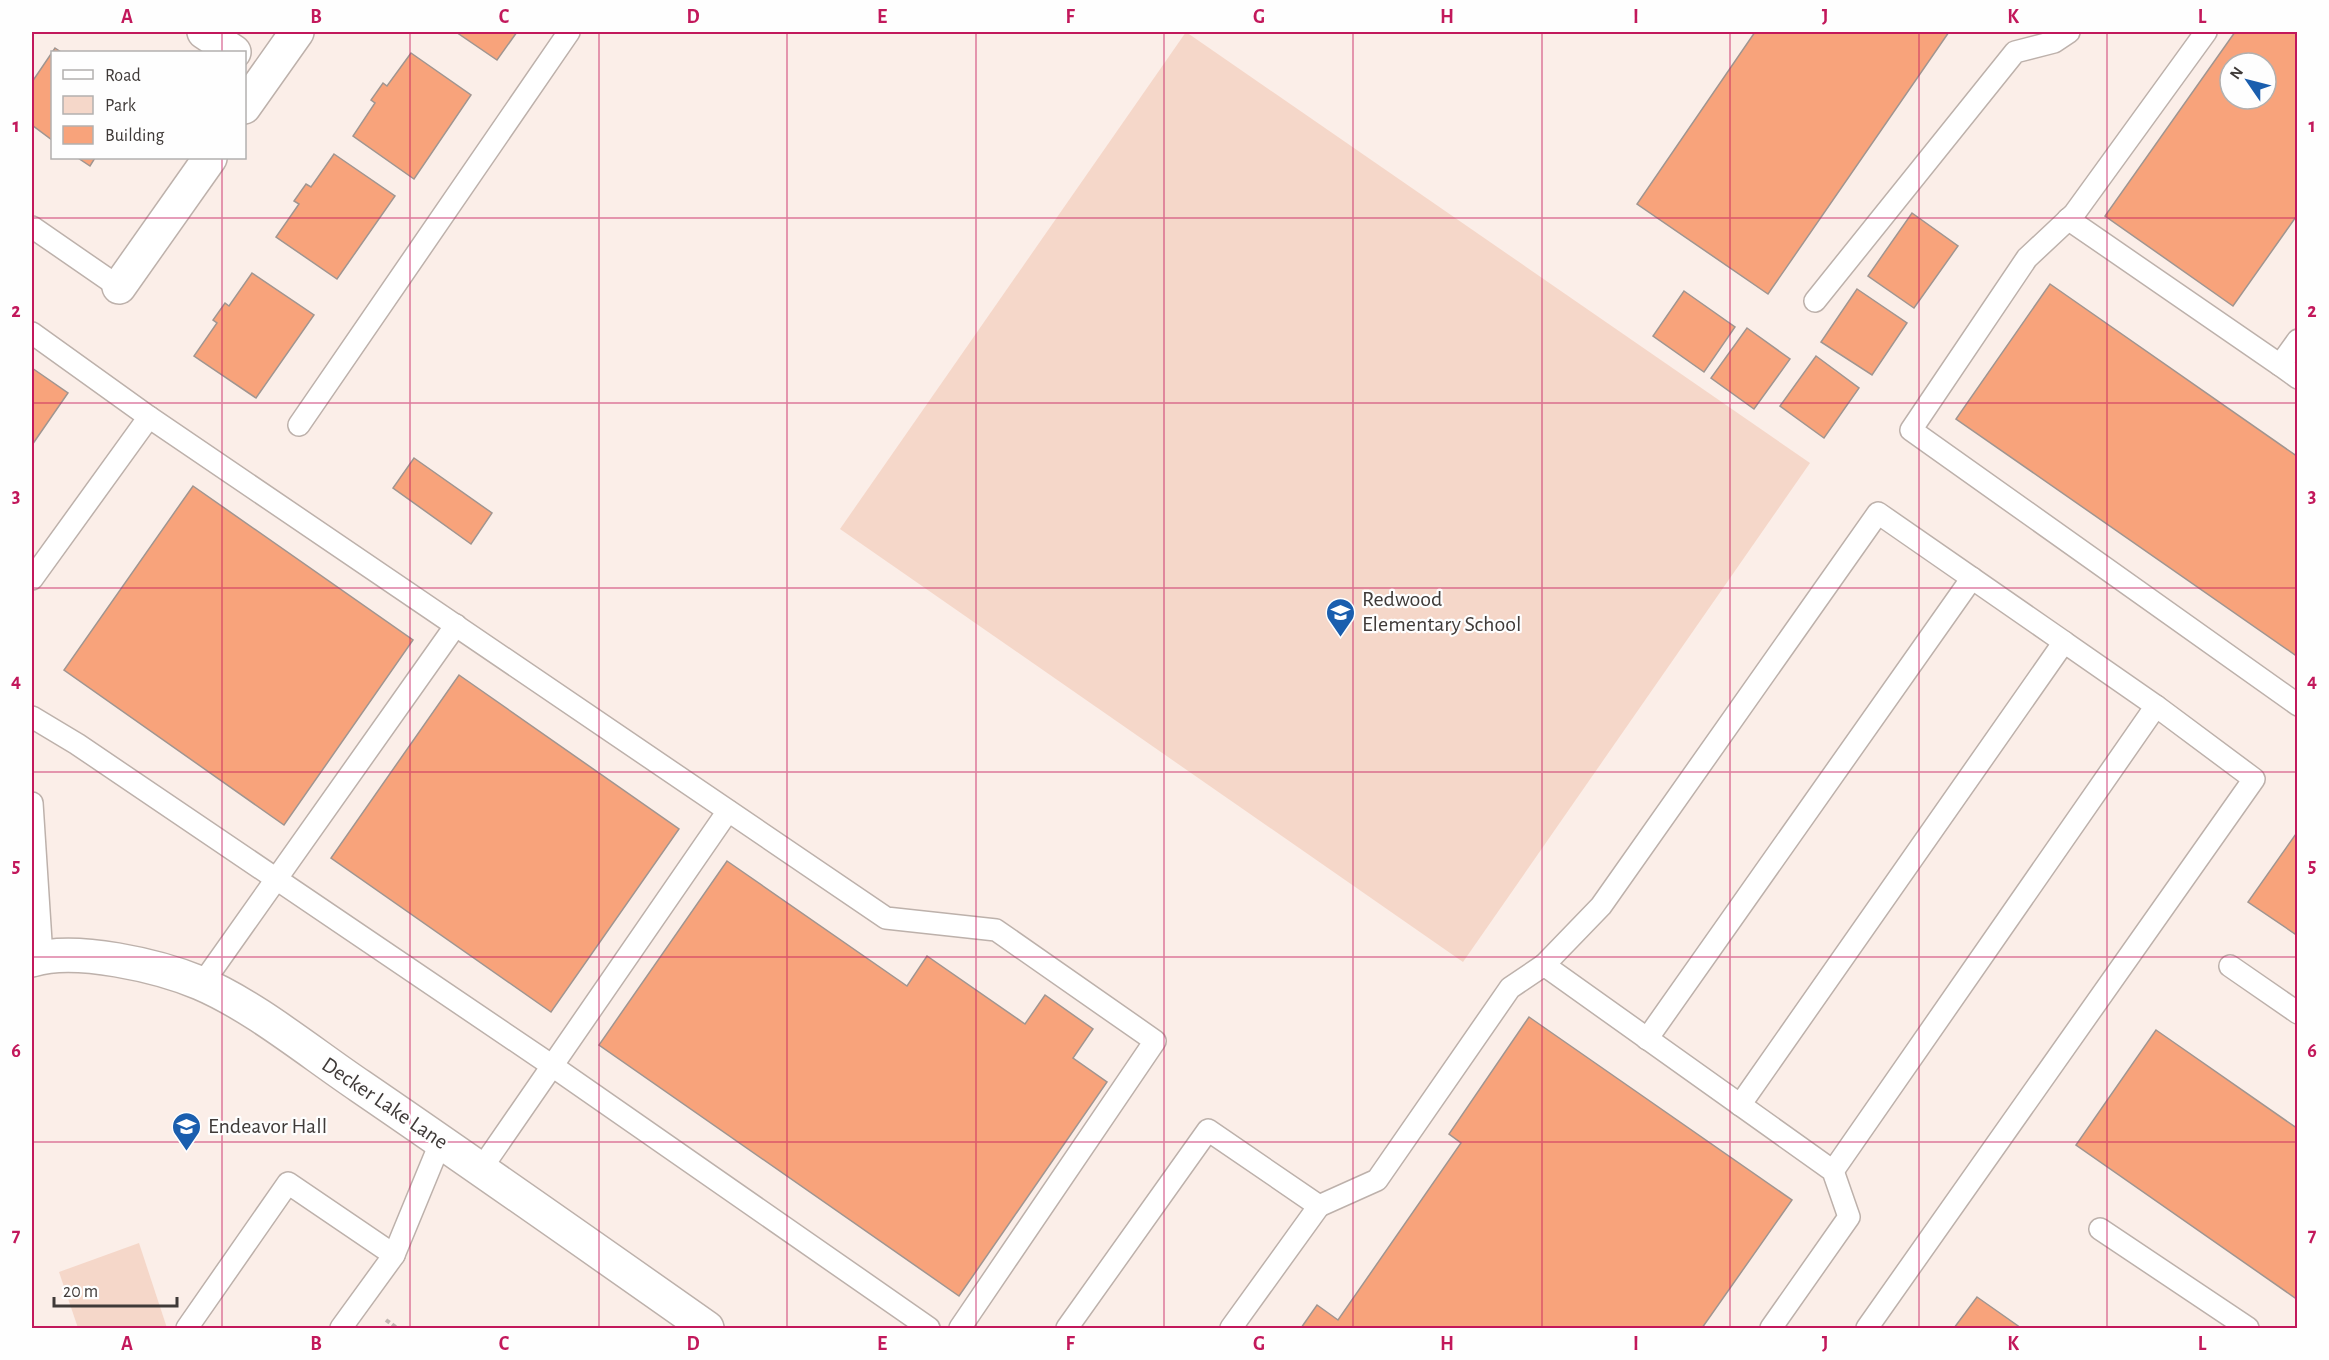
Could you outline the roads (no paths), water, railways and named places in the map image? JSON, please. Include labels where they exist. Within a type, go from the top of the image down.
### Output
[{"type":"street","points":[[204,32],[232,51]]},
{"type":"street","points":[[246,100],[256,67],[297,32]]},
{"type":"street","points":[[119,287],[209,159]]},
{"type":"street","name":"Decker Lake Lane","points":[[37,959],[105,958],[159,967],[231,998],[441,1141],[707,1329]]},
{"type":"lane","points":[[299,425],[569,32]]},
{"type":"lane","points":[[1815,301],[2015,52],[2054,42],[2069,32]]},
{"type":"lane","points":[[2206,32],[2068,219],[2027,258],[1911,430],[2298,705]]},
{"type":"lane","points":[[2068,219],[2298,378]]},
{"type":"lane","points":[[32,227],[119,287]]},
{"type":"lane","points":[[32,333],[149,417],[886,918],[996,930],[1155,1041],[960,1329]]},
{"type":"lane","points":[[2280,366],[2298,340]]},
{"type":"lane","points":[[32,579],[149,417]]},
{"type":"lane","points":[[1231,1329],[1319,1206],[1377,1180],[1510,988],[1544,966],[1601,906],[1878,513],[2156,706],[2254,779],[1867,1329]]},
{"type":"lane","points":[[1647,1039],[1972,579]]},
{"type":"lane","points":[[202,984],[456,625]]},
{"type":"lane","points":[[1740,1104],[2064,642]]},
{"type":"lane","points":[[1833,1171],[2156,706]]},
{"type":"lane","points":[[32,717],[77,744],[551,1065],[929,1329]]},
{"type":"lane","points":[[32,803],[37,959]]},
{"type":"lane","points":[[481,1169],[728,811]]},
{"type":"lane","points":[[1544,966],[1833,1171],[1849,1217],[1771,1329]]},
{"type":"lane","points":[[2230,966],[2298,1013]]},
{"type":"lane","points":[[1067,1329],[1208,1130],[1319,1206]]},
{"type":"lane","points":[[340,1329],[394,1255],[441,1141]]},
{"type":"lane","points":[[187,1329],[288,1183],[394,1255]]},
{"type":"lane","points":[[2100,1229],[2248,1329]]},
{"type":"place","name":"Redwood Elementary School","points":[[1341,638]]},
{"type":"place","name":"Endeavor Hall","points":[[187,1152]]}]
